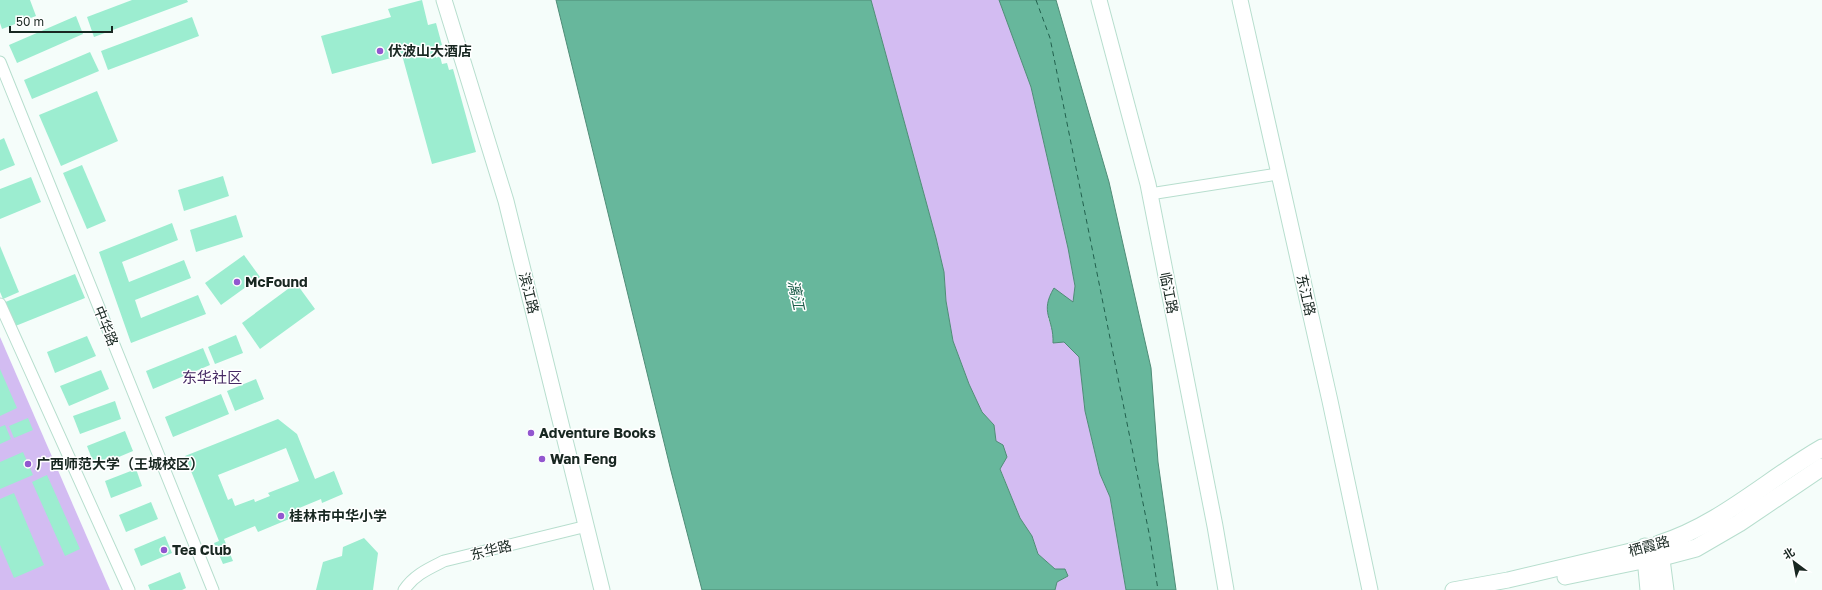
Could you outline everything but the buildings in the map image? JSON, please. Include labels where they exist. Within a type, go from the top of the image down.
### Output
[{"type":"main road","name":"栖霞路","points":[[1653,552],[1703,525],[1822,448]]},
{"type":"main road","name":"栖霞路","points":[[1653,552],[1696,548],[1738,523],[1822,467]]},
{"type":"main road","points":[[1649,590],[1653,552]]},
{"type":"main road","points":[[1653,552],[1665,590]]},
{"type":"street","name":"滨江路","points":[[444,0],[506,201],[602,590]]},
{"type":"street","name":"临江路","points":[[1099,0],[1150,194],[1214,518],[1226,590]]},
{"type":"street","name":"东江路","points":[[1240,0],[1328,393],[1370,590]]},
{"type":"street","name":"中华路","points":[[0,62],[121,366],[213,590]]},
{"type":"street","points":[[1150,194],[1278,174]]},
{"type":"street","points":[[0,304],[129,590]]},
{"type":"street","name":"东华路","points":[[404,590],[409,582],[424,571],[444,561],[587,526]]},
{"type":"street","name":"栖霞路","points":[[1453,590],[1653,552]]},
{"type":"street","name":"栖霞路","points":[[1499,590],[1653,552]]},
{"type":"shaded area","points":[[871,0],[999,0],[1031,87],[1068,248],[1075,286],[1073,302],[1048,318],[1053,331],[1053,342],[1064,342],[1079,357],[1085,411],[1100,474],[1110,497],[1126,590],[1055,590],[1057,582],[1068,576],[1065,570],[1055,569],[1038,554],[1032,536],[1020,518],[1000,468],[1007,457],[996,441],[994,425],[982,412],[969,384],[953,341],[946,301],[944,272],[936,238]]},
{"type":"shaded area","name":"广西师范大学（王城校区）","points":[[0,337],[110,590],[0,590]]},
{"type":"water","name":"漓江","points":[[556,0],[871,0],[936,238],[944,272],[946,301],[953,341],[969,384],[982,412],[994,425],[996,441],[1003,445],[1007,457],[1000,469],[1020,518],[1032,536],[1038,554],[1055,569],[1065,569],[1068,576],[1057,582],[1055,590],[702,590],[671,471]]},
{"type":"water","points":[[999,0],[1056,0],[1109,182],[1151,368],[1158,462],[1176,590],[1126,590],[1110,497],[1100,474],[1085,411],[1079,357],[1064,342],[1053,343],[1053,334],[1047,310],[1050,297],[1054,288],[1073,302],[1075,286],[1068,248],[1031,87]]},
{"type":"ferry route","points":[[1036,0],[1050,38],[1150,538],[1158,590]]},
{"type":"place","name":"伏波山大酒店","points":[[380,51]]},
{"type":"place","name":"McFound","points":[[237,282]]},
{"type":"place","name":"Adventure Books","points":[[531,433]]},
{"type":"place","name":"Wan Feng","points":[[542,459]]},
{"type":"place","name":"广西师范大学（王城校区）","points":[[28,464]]},
{"type":"place","name":"桂林市中华小学","points":[[281,516]]},
{"type":"place","name":"Tea Club","points":[[164,550]]},
{"type":"district","name":"东华社区","points":[[212,378]]}]
